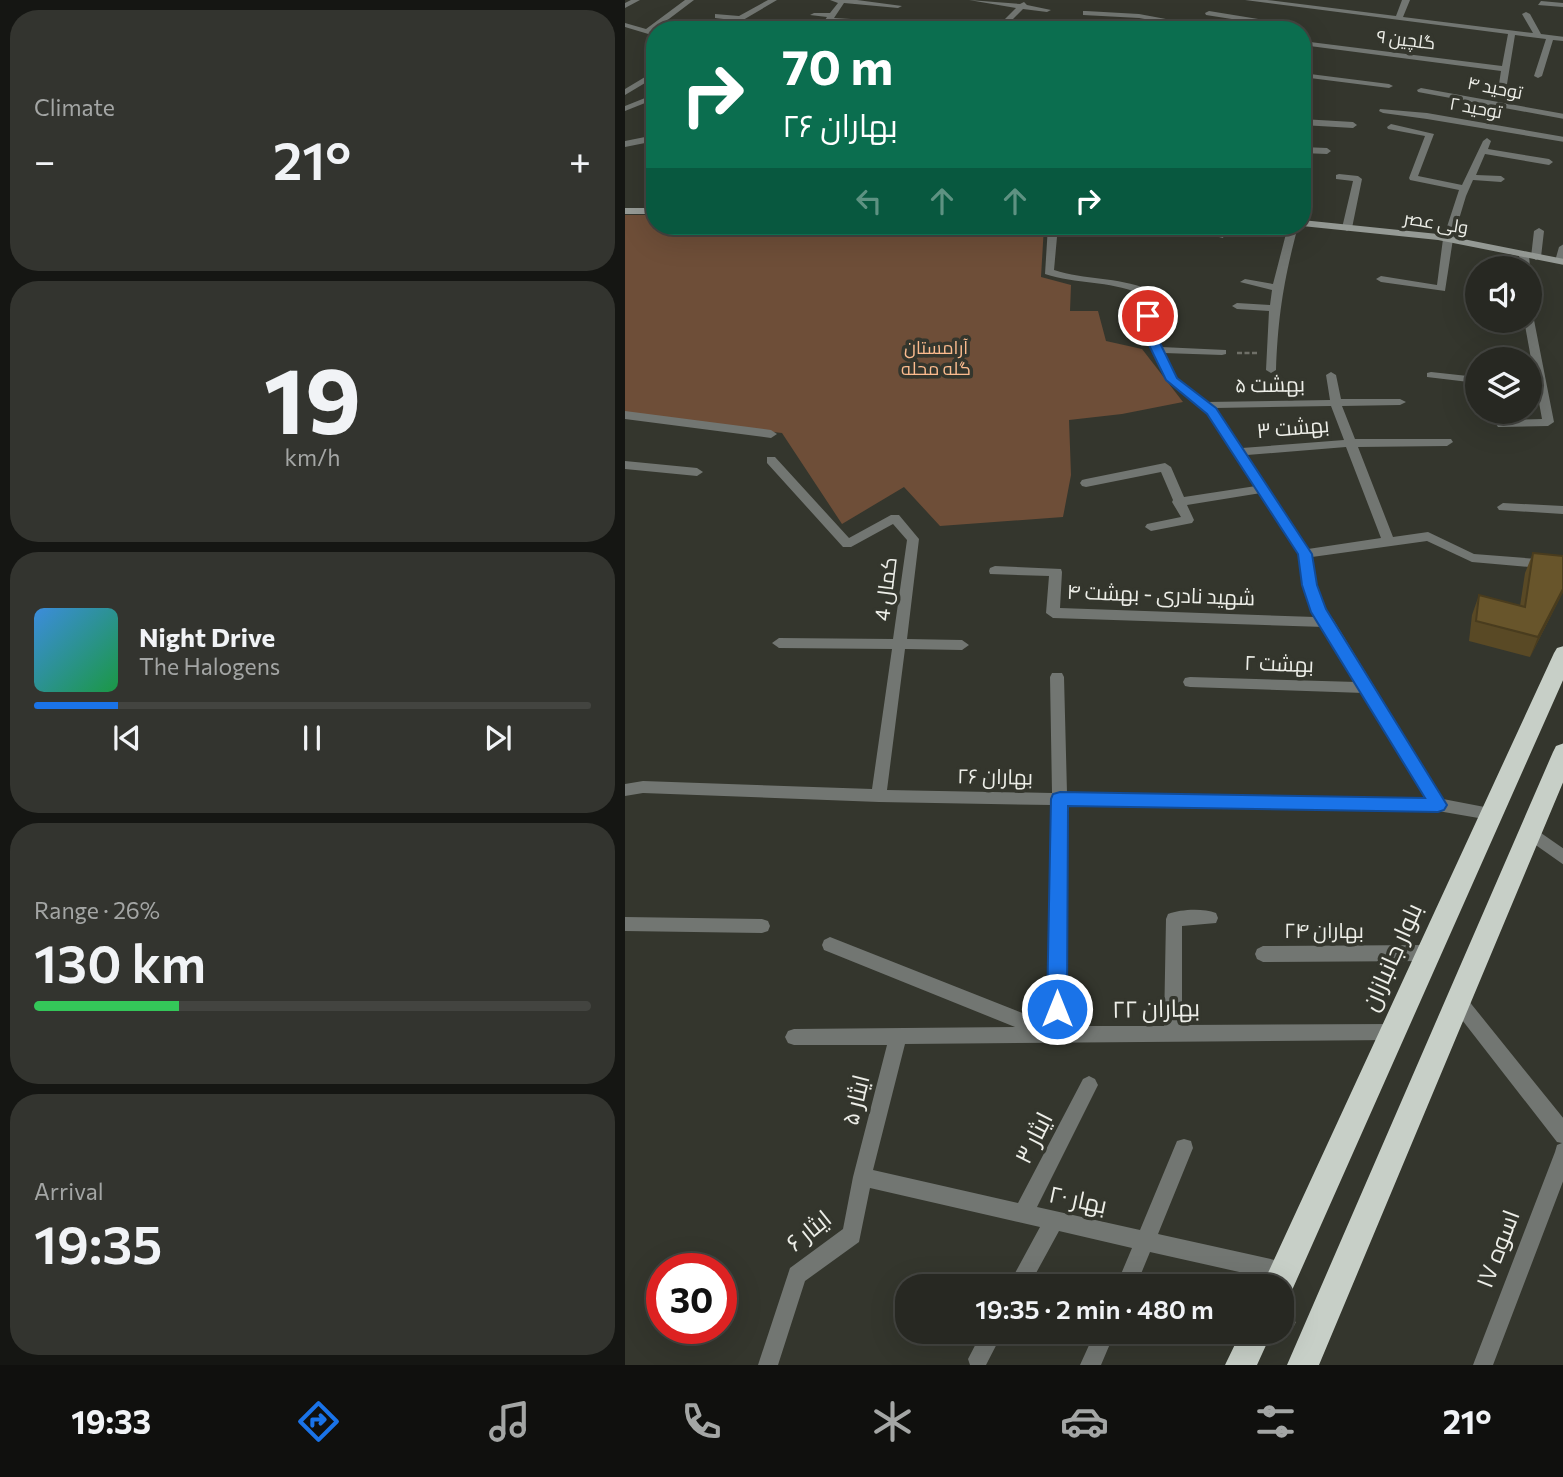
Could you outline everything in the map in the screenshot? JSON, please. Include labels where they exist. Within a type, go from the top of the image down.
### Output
[{"type":"highway","name":"بلوار جانبازان","points":[[1283,1274],[1563,653]]},
{"type":"highway","points":[[1303,1365],[1563,752]]},
{"type":"highway","points":[[1241,1365],[1251,1344]]},
{"type":"main road","points":[[625,211],[646,211]]},
{"type":"main road","name":"ولی عصر","points":[[1311,224],[1448,239],[1530,256]]},
{"type":"main road","name":"ولی عصر","points":[[1542,258],[1562,261]]},
{"type":"street","points":[[625,6],[636,0]]},
{"type":"street","points":[[665,21],[690,0]]},
{"type":"street","points":[[737,21],[773,0]]},
{"type":"street","points":[[834,0],[898,6]]},
{"type":"street","points":[[828,21],[843,0]]},
{"type":"street","points":[[973,0],[1025,3],[1047,10]]},
{"type":"street","points":[[1249,0],[1297,3],[1398,19],[1563,39]]},
{"type":"street","points":[[1398,19],[1406,0]]},
{"type":"street","points":[[1541,2],[1563,5]]},
{"type":"street","points":[[1007,21],[1025,3]]},
{"type":"street","points":[[1296,21],[1297,3]]},
{"type":"street","points":[[1086,13],[1139,16],[1168,21]]},
{"type":"street","points":[[1209,13],[1255,21]]},
{"type":"street","points":[[1526,14],[1538,36]]},
{"type":"street","points":[[815,15],[848,21]]},
{"type":"street","points":[[718,16],[741,19]]},
{"type":"street","points":[[625,25],[646,31]]},
{"type":"street","points":[[1503,84],[1512,33]]},
{"type":"street","points":[[1538,76],[1550,38]]},
{"type":"street","name":"گلچین ۹","points":[[1311,44],[1506,69]]},
{"type":"street","points":[[1311,76],[1389,86]]},
{"type":"street","points":[[625,93],[646,79]]},
{"type":"street","name":"توحید ۴","points":[[1421,90],[1563,117]]},
{"type":"street","points":[[626,106],[646,99]]},
{"type":"street","name":"توحید ۲","points":[[1383,111],[1563,140]]},
{"type":"street","points":[[1311,123],[1352,125]]},
{"type":"street","points":[[1391,127],[1430,134],[1413,178],[1465,188]]},
{"type":"street","points":[[625,144],[646,140]]},
{"type":"street","points":[[1381,279],[1441,289],[1448,239],[1465,188],[1487,141]]},
{"type":"street","points":[[1311,150],[1327,151]]},
{"type":"street","points":[[1483,151],[1549,162]]},
{"type":"street","points":[[1339,177],[1358,179],[1347,228]]},
{"type":"street","points":[[1470,177],[1501,179]]},
{"type":"street","points":[[1536,256],[1539,231]]},
{"type":"street","points":[[1052,235],[1049,272],[1067,279],[1127,283],[1144,291],[1153,341],[1172,380],[1211,411],[1305,554],[1309,585],[1319,612],[1328,622],[1438,805]]},
{"type":"street","points":[[1271,370],[1275,308],[1291,235]]},
{"type":"street","points":[[1562,261],[1563,247]]},
{"type":"street","points":[[1246,282],[1278,288]]},
{"type":"street","points":[[1419,297],[1422,285]]},
{"type":"street","points":[[1237,306],[1275,308]]},
{"type":"street","points":[[1157,350],[1222,352]]},
{"type":"street","points":[[1331,375],[1336,402],[1389,542]]},
{"type":"street","points":[[1431,375],[1465,379]]},
{"type":"street","name":"بهشت ۵","points":[[1204,405],[1400,402]]},
{"type":"street","points":[[1542,404],[1548,422],[1542,422]]},
{"type":"street","points":[[625,415],[771,434]]},
{"type":"street","name":"بهشت ۳","points":[[1239,453],[1351,443],[1447,442]]},
{"type":"street","name":"کمال 4","points":[[771,460],[847,544],[895,518],[913,539],[879,796]]},
{"type":"street","points":[[625,465],[697,472]]},
{"type":"street","points":[[1086,483],[1165,467],[1188,520],[1151,527]]},
{"type":"street","points":[[1178,502],[1264,489]]},
{"type":"street","points":[[1503,507],[1563,510]]},
{"type":"street","points":[[1305,554],[1428,536],[1471,558],[1563,566]]},
{"type":"street","name":"شهید نادری - بهشت ۴","points":[[995,571],[1056,572],[1053,612],[1328,622]]},
{"type":"street","points":[[778,643],[900,642],[962,645]]},
{"type":"street","points":[[830,945],[1057,1035],[1060,799],[1057,677]]},
{"type":"street","name":"بهشت ۲","points":[[1190,682],[1366,688]]},
{"type":"street","name":"بهاران ۲۶","points":[[625,790],[643,787],[879,796],[1438,805],[1490,814]]},
{"type":"street","points":[[1528,831],[1563,858]]},
{"type":"street","points":[[1173,1034],[1174,919],[1210,918]]},
{"type":"street","points":[[625,924],[762,926]]},
{"type":"street","name":"بهاران ۲۴","points":[[1263,954],[1428,953]]},
{"type":"street","points":[[1458,1002],[1563,1135]]},
{"type":"street","name":"بهاران ۲۲","points":[[794,1037],[1392,1032]]},
{"type":"street","name":"ایثار ۵","points":[[862,1177],[898,1036]]},
{"type":"street","name":"ایثار ۳","points":[[1023,1213],[1089,1085]]},
{"type":"street","points":[[1131,1274],[1184,1148]]},
{"type":"street","name":"اسوه ۱۷","points":[[1483,1365],[1563,1152]]},
{"type":"street","name":"بهار ۲۰","points":[[862,1177],[1147,1240],[1264,1274]]},
{"type":"street","name":"ایثار ۶","points":[[768,1365],[797,1275],[852,1235],[862,1177]]},
{"type":"street","points":[[1025,1274],[1055,1220]]},
{"type":"street","points":[[978,1359],[986,1344]]},
{"type":"street","points":[[1090,1365],[1100,1344]]},
{"type":"path","points":[[1222,352],[1273,353]]},
{"type":"green space","name":"آرامستان گله محله","points":[[625,215],[646,215],[646,235],[1043,235],[1041,277],[1071,285],[1070,311],[1098,311],[1106,341],[1142,349],[1183,402],[1122,414],[1069,420],[1071,475],[1063,517],[940,526],[904,487],[842,524],[782,433],[625,415]]},
{"type":"building","points":[[1533,553],[1563,556],[1563,589],[1538,637],[1476,621],[1479,595],[1525,607]]},
{"type":"route","points":[[1057,1009],[1060,799],[1438,805],[1328,622],[1319,612],[1309,585],[1305,554],[1211,411],[1172,380],[1153,341],[1148,316]]}]
